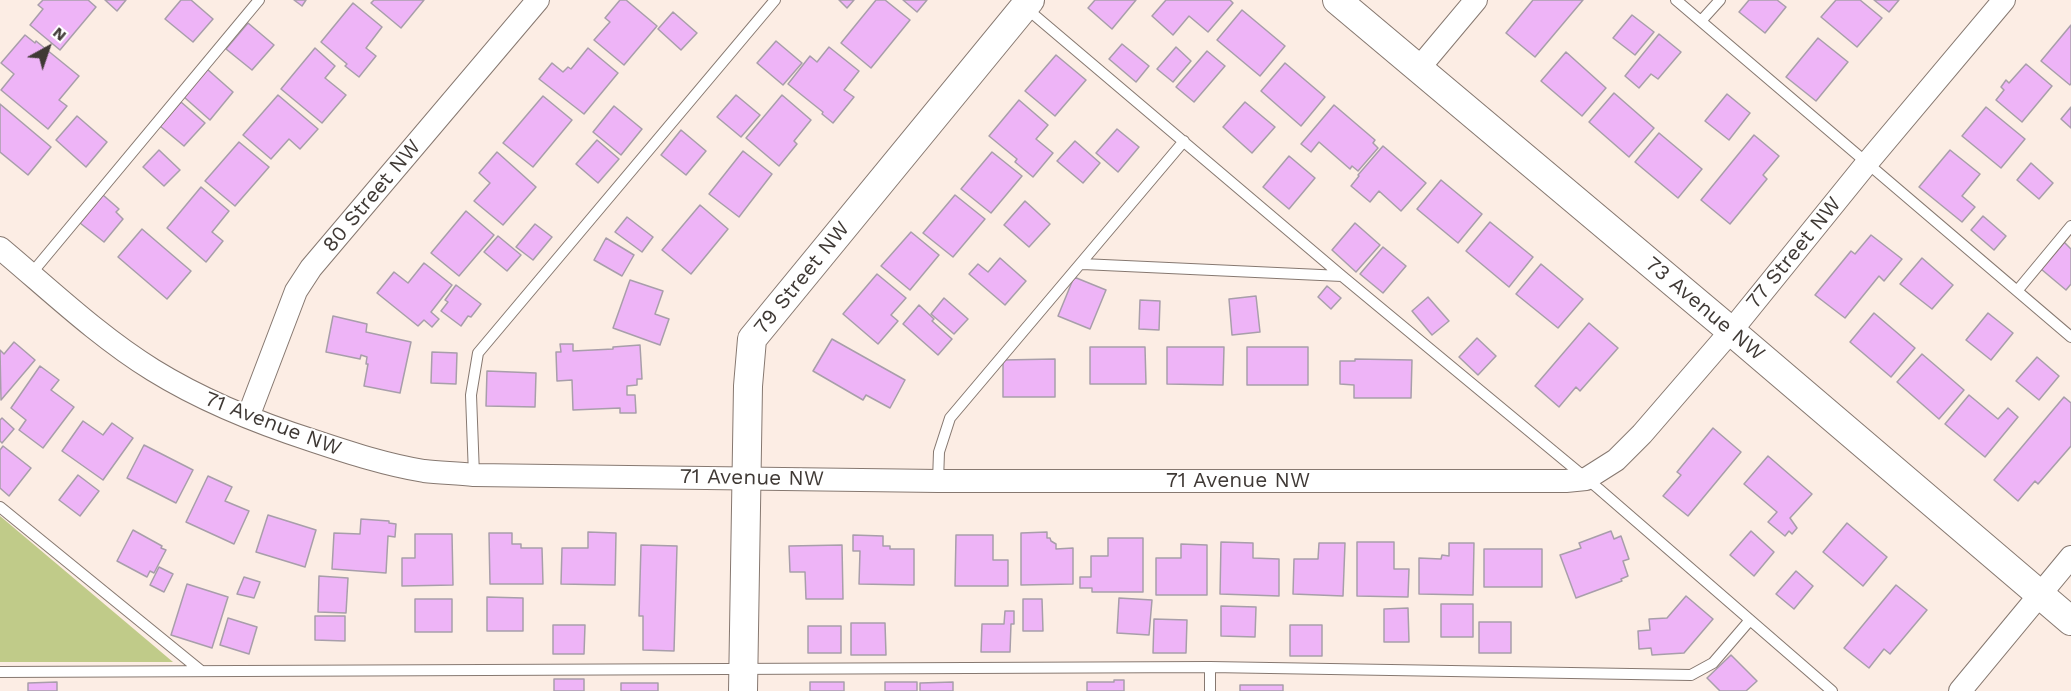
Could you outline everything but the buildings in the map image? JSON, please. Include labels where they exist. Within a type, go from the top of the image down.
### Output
[{"type":"street","name":"80 Street NW","points":[[248,417],[297,291],[311,268],[538,0]]},
{"type":"street","name":"73 Avenue NW","points":[[1337,0],[2071,621]]},
{"type":"street","points":[[1419,68],[1476,0]]},
{"type":"street","name":"77 Street NW","points":[[1576,480],[1616,460],[1642,434],[1731,331],[1867,163],[2004,0]]},
{"type":"street","name":"79 Street NW","points":[[743,680],[748,386],[752,339],[1024,2]]},
{"type":"street","name":"71 Avenue NW","points":[[0,248],[107,337],[151,369],[201,397],[292,434],[375,460],[424,471],[474,475],[938,481],[1576,480]]},
{"type":"street","points":[[1960,691],[2071,557]]},
{"type":"lane","points":[[31,274],[259,0]]},
{"type":"lane","points":[[474,475],[471,394],[478,353],[775,0]]},
{"type":"lane","points":[[1676,0],[2071,337]]},
{"type":"lane","points":[[1701,21],[1720,0]]},
{"type":"lane","points":[[1024,2],[1576,480],[1750,620],[1832,691]]},
{"type":"lane","points":[[938,481],[939,452],[950,418],[1184,141]]},
{"type":"lane","points":[[2017,291],[2071,226]]},
{"type":"lane","points":[[1082,264],[1342,276]]},
{"type":"lane","points":[[0,507],[200,670]]},
{"type":"lane","points":[[0,672],[200,670],[743,680],[1210,667],[1691,675],[1713,663],[1750,620]]},
{"type":"lane","points":[[1210,667],[1210,691]]},
{"type":"green space","points":[[0,516],[173,662],[0,662]]}]
